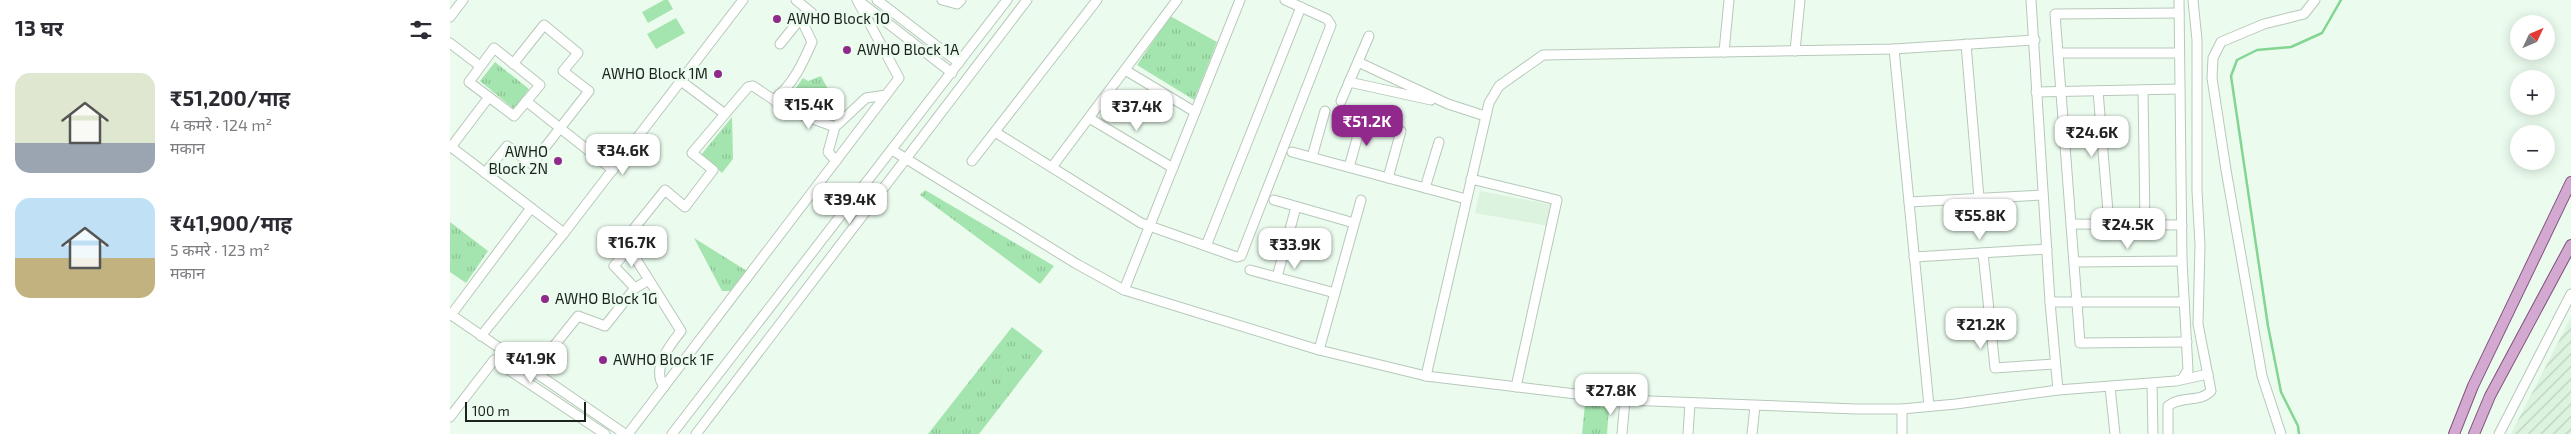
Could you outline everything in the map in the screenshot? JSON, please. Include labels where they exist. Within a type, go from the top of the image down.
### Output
[{"type":"main road","points":[[2454,434],[2473,386],[2571,182]]},
{"type":"main road","points":[[2474,434],[2490,396],[2571,245]]},
{"type":"street","points":[[450,17],[463,0]]},
{"type":"street","points":[[481,336],[564,234],[744,0]]},
{"type":"street","points":[[774,100],[784,92],[799,72],[812,42],[804,23],[812,13],[796,0]]},
{"type":"street","points":[[857,0],[952,73]]},
{"type":"street","points":[[531,208],[450,315],[627,434],[899,78],[857,0]]},
{"type":"street","points":[[876,0],[959,63]]},
{"type":"street","points":[[942,0],[958,4],[961,0]]},
{"type":"street","points":[[672,434],[952,73],[1006,0]]},
{"type":"street","points":[[696,434],[1027,0]]},
{"type":"street","points":[[972,161],[1097,0]]},
{"type":"street","points":[[1052,167],[1177,0]]},
{"type":"street","points":[[1124,290],[1240,0]]},
{"type":"street","points":[[995,132],[1150,226],[1237,257],[1243,253],[1331,25],[1328,19],[1285,0]]},
{"type":"street","points":[[1724,52],[1729,0]]},
{"type":"street","points":[[1795,51],[1800,0]]},
{"type":"street","points":[[2031,0],[2054,364],[2058,390]]},
{"type":"street","points":[[2179,0],[2182,261],[2188,370],[2184,378]]},
{"type":"street","points":[[2168,434],[2168,406],[2174,401],[2206,396],[2211,391],[2198,324],[2200,245],[2197,191],[2197,40],[2193,0]]},
{"type":"street","points":[[2281,434],[2262,376],[2212,78],[2213,58],[2221,42],[2264,24],[2304,14],[2315,0]]},
{"type":"street","points":[[1206,246],[1301,7]]},
{"type":"street","points":[[780,44],[808,9]]},
{"type":"street","points":[[2179,13],[2055,14],[2080,343],[2187,342]]},
{"type":"street","points":[[485,173],[507,146],[532,164],[589,91],[563,71],[578,53],[544,25],[513,64]]},
{"type":"street","points":[[1341,101],[1369,36]]},
{"type":"street","points":[[1426,376],[1489,103],[1498,86],[1543,55],[1894,49],[2035,40]]},
{"type":"street","points":[[450,43],[480,66]]},
{"type":"street","points":[[1966,44],[1979,198]]},
{"type":"street","points":[[494,48],[540,85],[514,116],[468,82],[480,66],[494,48]]},
{"type":"street","points":[[1894,49],[1929,406]]},
{"type":"street","points":[[2058,53],[2180,53]]},
{"type":"street","points":[[1358,62],[1448,104]]},
{"type":"street","points":[[1125,70],[1195,112]]},
{"type":"street","points":[[681,81],[725,114]]},
{"type":"street","points":[[1349,82],[1448,104],[1486,116]]},
{"type":"street","points":[[635,288],[614,266],[636,239],[632,231],[665,190],[685,207],[713,170],[692,153],[748,87],[753,86],[774,100],[780,107],[835,127]]},
{"type":"street","points":[[2036,92],[2180,89]]},
{"type":"street","points":[[2098,90],[2109,224]]},
{"type":"street","points":[[2143,90],[2145,225]]},
{"type":"street","points":[[836,161],[828,152],[835,127],[866,98],[886,95]]},
{"type":"street","points":[[489,97],[451,146],[564,234]]},
{"type":"street","points":[[526,101],[613,170]]},
{"type":"street","points":[[1312,157],[1325,110]]},
{"type":"street","points":[[1089,118],[1173,168]]},
{"type":"street","points":[[1349,167],[1362,121]]},
{"type":"street","points":[[1388,178],[1401,131]]},
{"type":"street","points":[[1425,188],[1439,142]]},
{"type":"street","points":[[892,150],[1075,263],[1124,290],[1319,350],[1426,376],[1625,400],[1755,406],[1902,409],[2058,390],[2152,384],[2208,374]]},
{"type":"street","points":[[1292,152],[1466,199]]},
{"type":"street","points":[[1471,179],[1557,200],[1516,387]]},
{"type":"street","points":[[1909,202],[2043,195]]},
{"type":"street","points":[[1274,200],[1354,224]]},
{"type":"street","points":[[1319,350],[1361,200]]},
{"type":"street","points":[[1277,277],[1296,207]]},
{"type":"street","points":[[2072,224],[2182,225]]},
{"type":"street","points":[[629,248],[682,331],[667,349],[660,368],[661,382],[664,387]]},
{"type":"street","points":[[1914,257],[2047,249]]},
{"type":"street","points":[[1983,253],[1995,368],[2054,364]]},
{"type":"street","points":[[2075,262],[2182,261]]},
{"type":"street","points":[[1250,270],[1334,293]]},
{"type":"street","points":[[533,372],[578,316],[604,326],[635,288],[649,280]]},
{"type":"street","points":[[2499,434],[2571,294]]},
{"type":"street","points":[[2050,302],[2184,302]]},
{"type":"street","points":[[450,417],[494,360],[605,434]]},
{"type":"street","points":[[2152,384],[2153,434]]},
{"type":"street","points":[[2110,387],[2115,434]]},
{"type":"street","points":[[1622,434],[1625,400]]},
{"type":"street","points":[[1688,434],[1690,403]]},
{"type":"street","points":[[1752,434],[1755,406]]},
{"type":"street","points":[[1902,409],[1902,434]]},
{"type":"shaded area","points":[[1480,191],[1553,205],[1549,226],[1475,213]]},
{"type":"shaded area","points":[[2571,317],[2571,434],[2511,434]]},
{"type":"green space","points":[[664,0],[668,0],[673,9],[648,23],[642,12]]},
{"type":"green space","points":[[1170,16],[1217,42],[1194,100],[1137,65]]},
{"type":"green space","points":[[676,18],[685,33],[656,49],[647,34]]},
{"type":"green space","points":[[495,62],[529,89],[514,109],[480,81]]},
{"type":"green space","points":[[821,76],[840,112],[832,122],[785,103],[803,78],[808,81]]},
{"type":"green space","points":[[732,117],[733,159],[722,173],[701,155]]},
{"type":"green space","points":[[925,190],[1054,266],[1040,284],[920,195]]},
{"type":"green space","points":[[450,222],[488,251],[466,283],[450,272]]},
{"type":"green space","points":[[694,238],[747,271],[732,291],[722,291]]},
{"type":"green space","points":[[1012,327],[1043,351],[979,434],[928,434]]},
{"type":"green space","points":[[1585,404],[1609,408],[1607,434],[1582,434]]},
{"type":"waterway","points":[[2299,434],[2298,426],[2281,392],[2268,326],[2231,76],[2237,60],[2257,50],[2291,47],[2322,33],[2341,0]]},
{"type":"place","name":"AWHO Block 1O","points":[[777,19]]},
{"type":"place","name":"AWHO Block 1A","points":[[847,50]]},
{"type":"place","name":"AWHO Block 1M","points":[[718,74]]},
{"type":"place","name":"AWHO Block 2N","points":[[558,161]]},
{"type":"place","name":"AWHO Block 1G","points":[[545,299]]},
{"type":"place","name":"AWHO Block 1F","points":[[603,360]]}]
